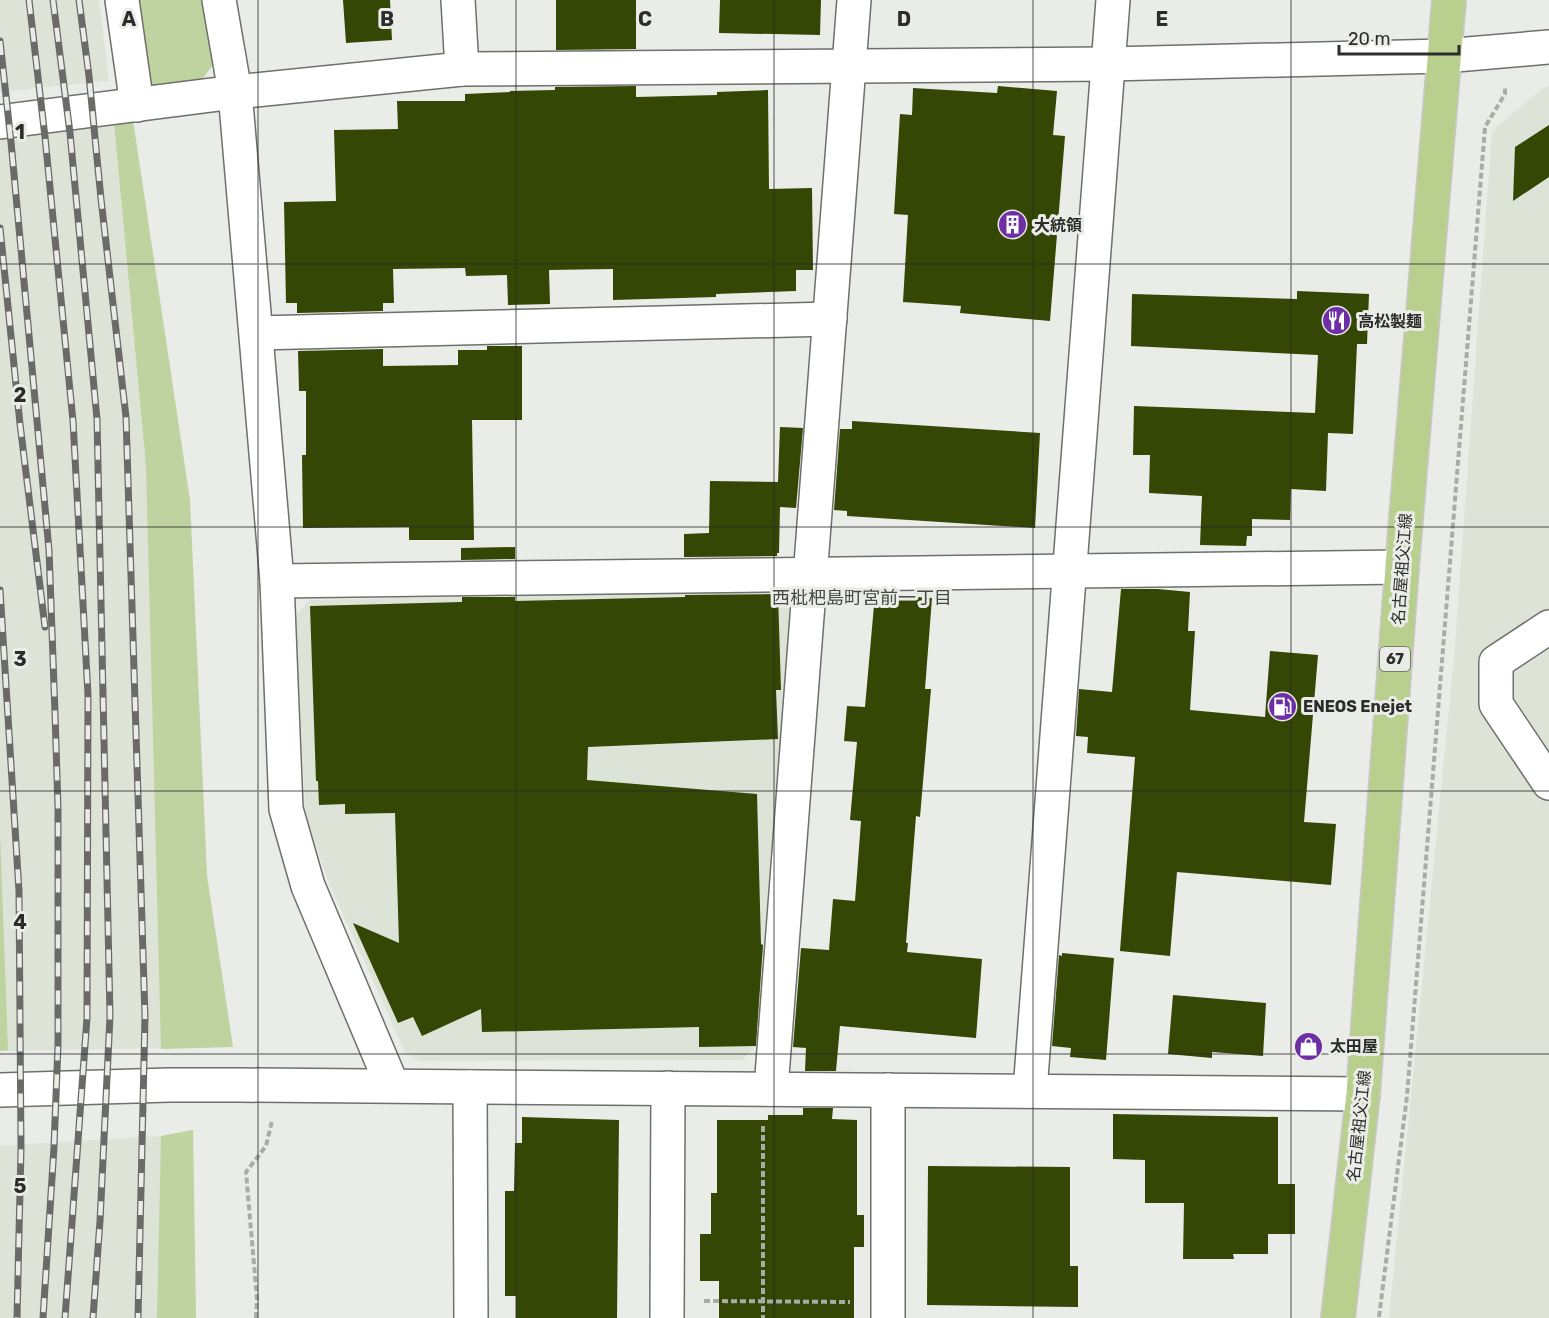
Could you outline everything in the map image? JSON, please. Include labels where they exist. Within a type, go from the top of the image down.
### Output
[{"type":"main road","name":"名古屋祖父江線","points":[[1338,1318],[1363,1094],[1402,567],[1449,0]]},
{"type":"street","points":[[122,0],[137,105]]},
{"type":"street","points":[[219,0],[235,92],[277,581],[286,809],[308,886],[392,1085]]},
{"type":"street","points":[[458,0],[462,69]]},
{"type":"street","points":[[767,1089],[831,319],[854,0]]},
{"type":"street","points":[[1030,1092],[1113,0]]},
{"type":"street","points":[[0,122],[235,92],[462,69],[1109,64],[1444,56],[1549,46]]},
{"type":"street","points":[[256,333],[831,319]]},
{"type":"street","points":[[277,581],[1402,567]]},
{"type":"street","points":[[1549,627],[1496,662],[1496,704],[1549,783]]},
{"type":"street","points":[[0,1090],[169,1085],[392,1085],[1363,1094]]},
{"type":"street","points":[[470,1087],[471,1318]]},
{"type":"street","points":[[668,1088],[668,1310]]},
{"type":"street","points":[[888,1090],[888,1310]]},
{"type":"path","points":[[1379,1318],[1407,1096],[1485,127],[1505,94],[1504,51]]},
{"type":"path","points":[[763,1318],[767,1089]]},
{"type":"path","points":[[256,1318],[257,1299],[246,1172],[266,1146],[273,1119]]},
{"type":"path","points":[[668,1310],[763,1302],[888,1310]]},
{"type":"shaded area","points":[[0,0],[99,0],[109,81],[0,92]]},
{"type":"shaded area","points":[[1549,86],[1549,1318],[1389,1318],[1454,658],[1492,131],[1542,89]]},
{"type":"shaded area","points":[[114,122],[190,500],[207,876],[233,1047],[0,1051],[0,139]]},
{"type":"shaded area","points":[[779,591],[791,604],[755,1047],[742,1060],[418,1061],[405,1052],[328,881],[305,812],[296,615],[309,600]]},
{"type":"shaded area","points":[[193,1130],[196,1318],[0,1318],[0,1146],[160,1136]]},
{"type":"green space","points":[[137,0],[201,0],[213,65],[200,82],[151,85]]},
{"type":"green space","points":[[133,120],[190,500],[207,876],[233,1047],[161,1049],[146,466],[114,122]]},
{"type":"green space","points":[[0,833],[8,1050],[0,1051]]},
{"type":"green space","points":[[193,1130],[196,1318],[157,1318],[161,1136]]},
{"type":"building","points":[[343,0],[390,0],[392,40],[346,43]]},
{"type":"building","points":[[556,0],[636,0],[636,49],[556,50]]},
{"type":"building","points":[[720,0],[821,0],[820,35],[719,33]]},
{"type":"building","points":[[636,86],[636,97],[717,95],[717,92],[768,90],[769,189],[812,188],[813,270],[796,270],[796,291],[716,294],[716,297],[613,300],[613,269],[549,270],[550,304],[508,305],[507,275],[466,276],[465,268],[393,269],[394,303],[383,303],[383,311],[297,313],[297,303],[286,303],[284,202],[336,201],[334,130],[398,129],[397,101],[465,101],[465,94],[555,90],[555,87]]},
{"type":"building","points":[[998,86],[1057,91],[1053,135],[1065,136],[1050,321],[960,313],[961,306],[903,302],[908,215],[894,214],[900,114],[912,115],[913,88],[997,93]]},
{"type":"building","points":[[1549,125],[1549,177],[1513,201],[1515,147]]},
{"type":"building","points":[[1297,291],[1369,294],[1367,344],[1357,344],[1353,434],[1328,433],[1326,491],[1291,489],[1290,520],[1252,519],[1252,536],[1247,536],[1246,546],[1200,545],[1202,496],[1149,493],[1150,455],[1133,455],[1134,406],[1315,413],[1318,355],[1131,346],[1132,294],[1297,299]]},
{"type":"building","points":[[487,346],[522,346],[522,420],[472,420],[474,540],[409,540],[409,527],[303,528],[302,455],[306,455],[306,391],[299,391],[298,351],[383,349],[383,366],[458,365],[458,350],[487,350]]},
{"type":"building","points":[[852,421],[1040,433],[1035,528],[847,516],[847,511],[834,510],[840,429],[852,429]]},
{"type":"building","points":[[780,427],[803,428],[796,508],[780,507],[779,553],[777,556],[684,557],[684,534],[709,533],[710,481],[778,482]]},
{"type":"building","points":[[515,547],[515,559],[461,560],[461,548]]},
{"type":"building","points":[[1121,589],[1190,592],[1188,631],[1195,631],[1190,710],[1265,717],[1270,651],[1318,655],[1304,822],[1336,824],[1331,885],[1177,872],[1170,956],[1120,951],[1135,757],[1087,753],[1088,737],[1076,736],[1079,689],[1112,692]]},
{"type":"building","points":[[778,594],[781,690],[776,690],[778,739],[588,747],[587,780],[757,794],[761,944],[763,945],[756,1046],[699,1047],[699,1027],[482,1032],[481,1009],[422,1036],[413,1017],[398,1023],[353,923],[399,943],[395,813],[345,814],[345,804],[319,805],[318,781],[316,781],[310,606],[462,602],[462,597],[515,597],[515,601]]},
{"type":"building","points":[[875,594],[932,598],[925,689],[931,689],[920,817],[916,816],[906,943],[908,943],[907,952],[982,959],[976,1038],[840,1026],[836,1071],[805,1071],[806,1048],[793,1047],[801,948],[829,950],[833,899],[855,901],[861,821],[850,820],[857,742],[844,741],[847,706],[865,707]]},
{"type":"building","points":[[1062,953],[1114,958],[1106,1060],[1070,1057],[1071,1048],[1052,1046],[1059,955],[1062,956]]},
{"type":"building","points":[[1173,995],[1266,1003],[1263,1056],[1212,1052],[1212,1058],[1168,1054]]},
{"type":"building","points":[[803,1108],[833,1108],[832,1119],[857,1120],[857,1215],[864,1215],[864,1247],[854,1247],[854,1318],[719,1318],[719,1281],[700,1281],[700,1234],[711,1234],[711,1193],[717,1193],[717,1120],[768,1120],[768,1115],[803,1115]]},
{"type":"building","points":[[1113,1114],[1278,1117],[1278,1184],[1295,1184],[1295,1234],[1268,1234],[1268,1254],[1233,1254],[1234,1259],[1183,1259],[1184,1203],[1145,1203],[1145,1160],[1113,1159]]},
{"type":"building","points":[[522,1117],[619,1120],[617,1318],[516,1318],[516,1296],[505,1296],[505,1191],[514,1191],[515,1143],[522,1143]]},
{"type":"building","points":[[928,1166],[1070,1167],[1070,1266],[1078,1266],[1078,1307],[927,1305]]},
{"type":"railway","points":[[29,0],[73,421],[88,695],[87,1018],[65,1318]]},
{"type":"railway","points":[[53,0],[70,133],[97,419],[110,1016],[93,1318]]},
{"type":"railway","points":[[79,0],[126,417],[145,1017],[138,1318]]},
{"type":"railway","points":[[0,41],[49,550],[55,713],[58,808],[58,1045],[43,1318]]},
{"type":"railway","points":[[0,228],[20,424],[45,627]]},
{"type":"railway","points":[[0,590],[19,891],[21,1149],[17,1318]]},
{"type":"place","name":"大統領","points":[[1013,225]]},
{"type":"place","name":"高松製麺","points":[[1337,321]]},
{"type":"place","name":"ENEOS Enejet","points":[[1282,706]]},
{"type":"place","name":"太田屋","points":[[1309,1046]]},
{"type":"district","name":"西枇杷島町宮前一丁目","points":[[862,598]]}]
